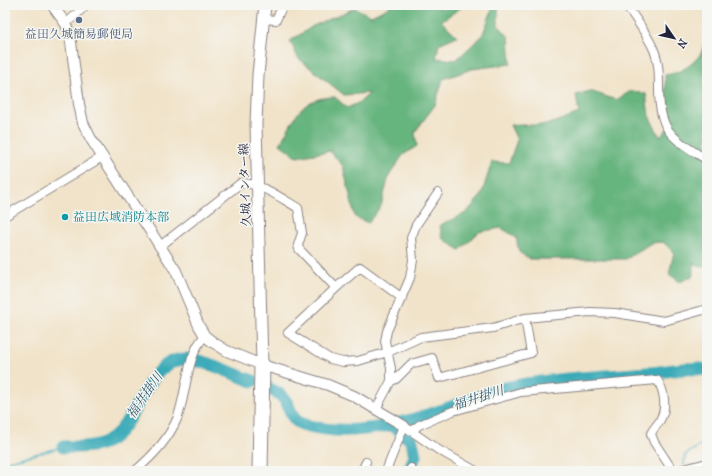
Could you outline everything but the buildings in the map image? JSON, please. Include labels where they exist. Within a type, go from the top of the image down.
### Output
[{"type":"highway","points":[[260,471],[262,365]]},
{"type":"main road","name":"久城インター線","points":[[262,365],[256,124],[265,5]]},
{"type":"street","points":[[52,5],[66,24],[71,42],[79,104],[84,123],[102,157],[176,271],[192,313],[205,336],[227,351],[262,365],[328,385],[354,396],[408,428],[437,449],[476,471]]},
{"type":"street","points":[[66,24],[86,5]]},
{"type":"street","points":[[263,19],[276,20],[283,5]]},
{"type":"street","points":[[626,5],[654,50],[659,71],[659,106],[662,120],[669,132],[682,144],[707,160]]},
{"type":"street","points":[[5,216],[102,157]]},
{"type":"street","points":[[159,247],[242,183],[250,183],[298,208],[302,233],[298,245],[299,249],[336,288]]},
{"type":"street","points":[[376,409],[391,381],[388,352],[385,340],[387,331],[410,278],[413,260],[411,238],[416,225],[438,193]]},
{"type":"street","points":[[402,298],[360,267],[288,333],[330,359],[343,362],[358,361],[388,352],[421,338],[493,328],[525,318],[556,314],[596,312],[615,313],[664,321],[707,309]]},
{"type":"street","points":[[391,381],[396,379],[412,364],[432,358],[439,378],[531,353],[525,318]]},
{"type":"street","points":[[136,471],[152,456],[169,435],[177,419],[185,394],[193,356],[199,342],[205,336]]},
{"type":"street","points":[[386,471],[408,428],[453,411],[521,392],[657,380],[663,394],[664,409],[661,418],[651,434],[654,442],[674,471],[707,463]]},
{"type":"street","points":[[362,471],[366,462]]},
{"type":"green space","points":[[390,5],[433,5],[443,9],[445,5],[465,5],[441,21],[457,36],[439,44],[436,58],[456,60],[482,36],[494,5],[498,5],[498,25],[509,37],[511,64],[472,69],[443,79],[435,105],[415,132],[417,146],[403,155],[389,176],[381,206],[368,223],[355,217],[343,166],[330,151],[297,157],[280,144],[295,118],[306,105],[323,98],[335,97],[347,108],[360,102],[370,93],[344,95],[298,58],[290,41],[313,26],[355,8],[371,16],[388,8]]},
{"type":"green space","points":[[707,26],[707,268],[693,263],[693,276],[680,282],[669,274],[674,252],[663,242],[651,243],[626,259],[529,259],[519,252],[516,237],[501,228],[479,232],[460,250],[442,238],[440,225],[466,213],[481,196],[492,162],[509,163],[517,140],[510,125],[547,125],[579,113],[576,95],[590,91],[616,100],[631,91],[646,94],[649,116],[660,137],[670,126],[666,104],[665,75],[682,70],[697,58],[704,46]]},
{"type":"waterway","name":"福井掛川","points":[[63,447],[92,446],[108,441],[118,433],[127,421],[151,381],[161,370],[172,362],[186,359],[194,360],[253,381]]},
{"type":"waterway","name":"福井掛川","points":[[269,389],[281,396],[287,403],[294,418],[302,424],[328,429],[348,430],[387,426],[407,421],[426,416],[494,391],[522,385],[558,380],[684,369],[707,370]]},
{"type":"waterway","points":[[392,425],[412,441],[415,456],[409,471]]},
{"type":"waterway","points":[[684,466],[685,455],[707,441]]},
{"type":"waterway","points":[[5,462],[63,447]]},
{"type":"place","name":"益田久城簡易郵便局","points":[[79,20]]},
{"type":"place","name":"益田広域消防本部","points":[[65,217]]}]
